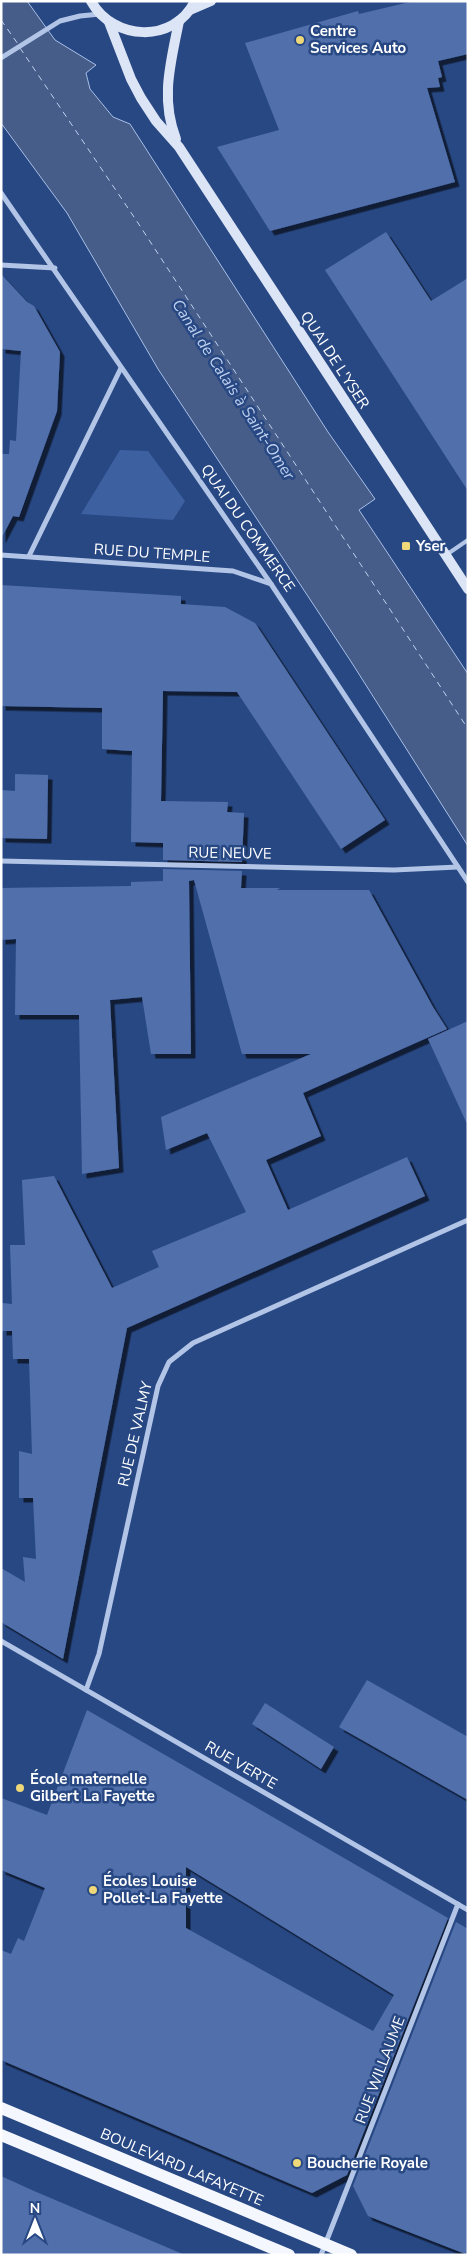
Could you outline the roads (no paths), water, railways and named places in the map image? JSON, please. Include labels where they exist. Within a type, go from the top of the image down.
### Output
[{"type":"main road","name":"BOULEVARD LAFAYETTE","points":[[1,2108],[323,2249],[351,2255]]},
{"type":"main road","points":[[1,2135],[289,2255]]},
{"type":"street","points":[[91,1],[100,14],[109,22],[127,31],[148,33],[168,28],[179,21],[192,6],[211,1]]},
{"type":"street","points":[[1,58],[50,26],[71,18],[100,14]]},
{"type":"street","name":"QUAI DE L'YSER","points":[[179,21],[169,76],[167,106],[171,126],[179,147]]},
{"type":"street","name":"QUAI DE L'YSER","points":[[109,22],[141,98],[156,121],[179,147],[468,588]]},
{"type":"street","name":"QUAI DU COMMERCE","points":[[1,193],[55,268],[121,368],[272,584],[468,882]]},
{"type":"street","points":[[1,265],[55,268]]},
{"type":"street","points":[[30,556],[121,368]]},
{"type":"street","name":"RUE DU TEMPLE","points":[[1,554],[232,571],[272,584]]},
{"type":"street","name":"RUE NEUVE","points":[[1,861],[394,870],[458,867]]},
{"type":"street","name":"RUE DE VALMY","points":[[86,1690],[99,1654],[158,1386],[169,1362],[193,1343],[468,1220]]},
{"type":"street","name":"RUE VERTE","points":[[1,1641],[468,1910]]},
{"type":"street","name":"RUE WILLAUME","points":[[323,2249],[458,1904]]},
{"type":"lane","points":[[446,555],[468,540]]},
{"type":"water","name":"Canal de Calais à Saint-Omer","points":[[1,1],[27,1],[55,40],[96,65],[86,73],[90,89],[113,117],[130,124],[328,432],[375,499],[359,510],[468,674],[468,846],[350,660],[158,369],[67,213],[1,123]]},
{"type":"place","name":"Centre Services Auto","points":[[300,40]]},
{"type":"place","name":"Yser","points":[[406,546]]},
{"type":"place","name":"École maternelle Gilbert La Fayette","points":[[20,1788]]},
{"type":"place","name":"Écoles Louise Pollet-La Fayette","points":[[93,1890]]},
{"type":"place","name":"Boucherie Royale","points":[[297,2163]]}]
